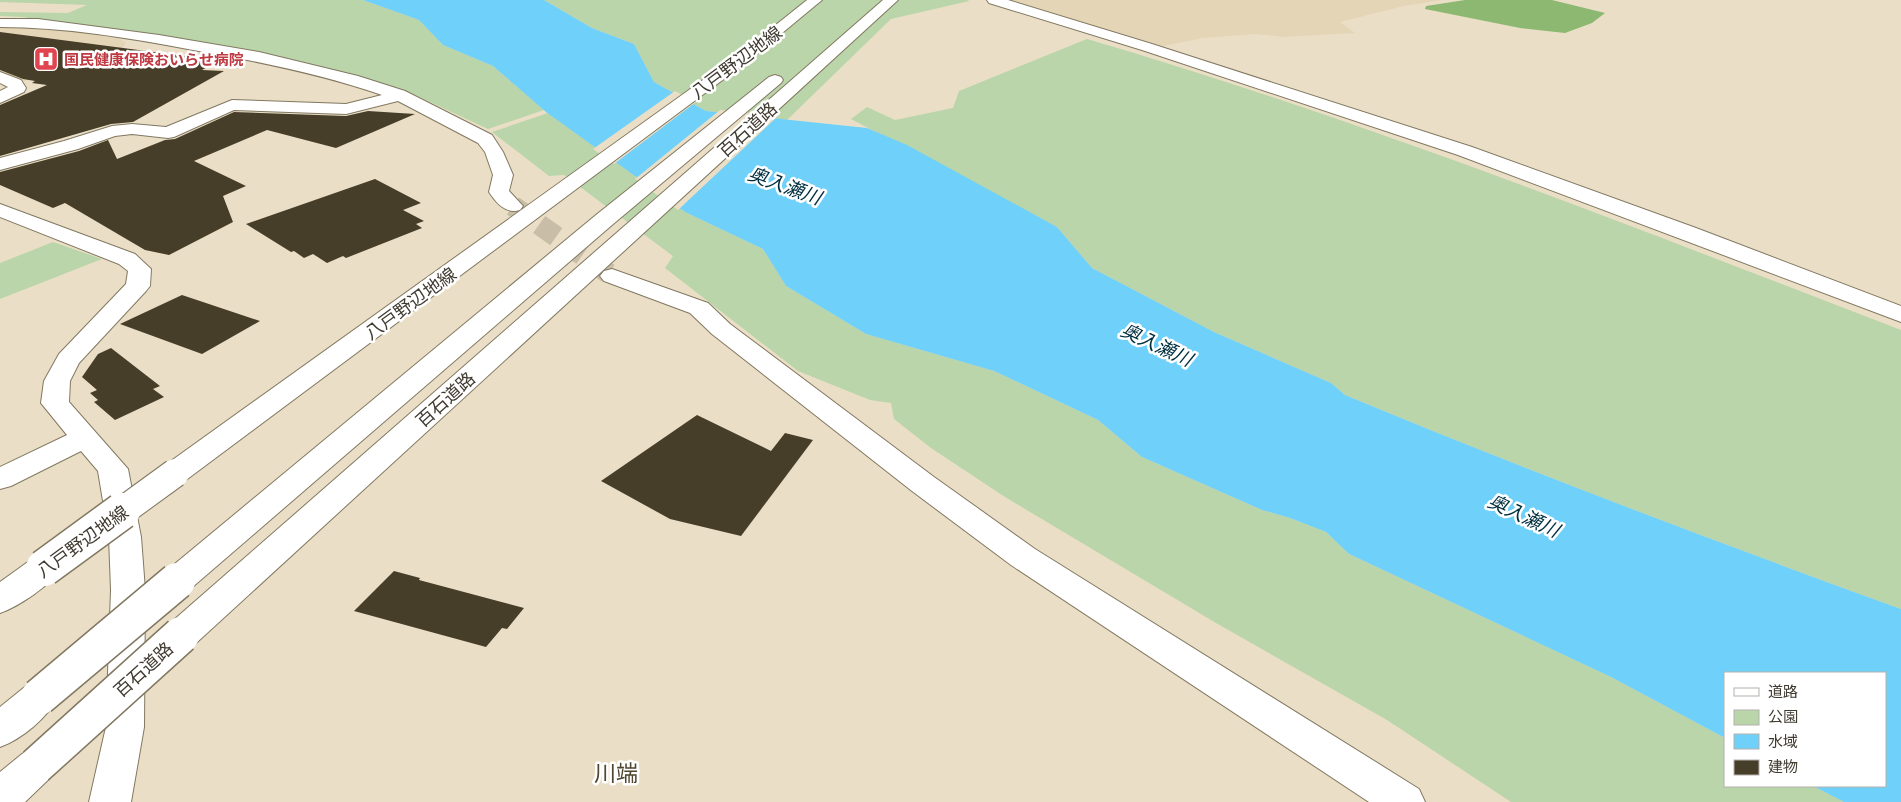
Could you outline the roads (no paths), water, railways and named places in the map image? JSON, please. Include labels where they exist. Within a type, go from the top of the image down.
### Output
[{"type":"main road","name":"八戸野辺地線","points":[[0,600],[567,188],[747,55],[815,0]]},
{"type":"main road","points":[[830,32],[867,0]]},
{"type":"main road","name":"百石道路","points":[[0,798],[891,0]]},
{"type":"main road","points":[[994,0],[1147,47],[1465,151],[1678,229],[1901,315]]},
{"type":"main road","points":[[0,23],[38,24],[109,32],[259,57],[352,79],[399,96],[449,119],[485,139],[494,152],[503,175],[500,192],[513,206]]},
{"type":"main road","name":"百石道路","points":[[0,730],[604,220],[787,70]]},
{"type":"main road","points":[[0,77],[15,84],[18,88],[0,98]]},
{"type":"main road","points":[[0,164],[71,145],[112,130],[132,129],[168,133],[232,105],[346,109],[399,96]]},
{"type":"main road","points":[[0,210],[127,259],[140,269],[138,286],[68,360],[57,381],[56,403],[113,468],[125,537],[128,590],[125,726],[110,802]]},
{"type":"main road","points":[[612,276],[699,308],[737,341],[923,484],[1024,557],[1404,802]]},
{"type":"main road","points":[[0,479],[86,437]]},
{"type":"water","name":"奥入瀬川","points":[[363,0],[544,0],[592,28],[634,44],[654,82],[706,111],[867,128],[907,145],[1057,227],[1092,268],[1214,332],[1331,383],[1345,395],[1622,505],[1901,609],[1901,802],[1844,802],[1815,787],[1886,787],[1886,672],[1724,672],[1724,737],[1611,677],[1349,554],[1326,532],[1290,518],[1262,510],[1142,457],[1098,420],[994,371],[866,334],[786,286],[763,249],[685,212],[546,112],[493,66],[443,45],[419,20]]},
{"type":"tunnel","points":[[513,206],[612,276]]},
{"type":"place","name":"国民健康保険おいらせ病院","points":[[46,59]]},
{"type":"district","name":"川端","points":[[616,772]]}]
